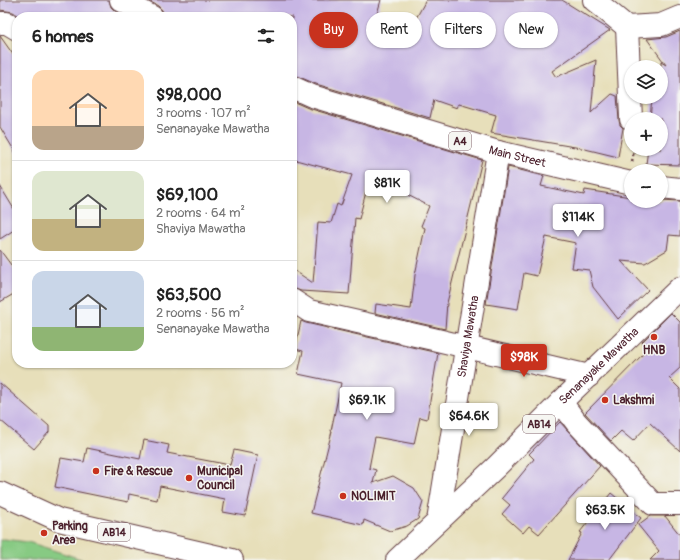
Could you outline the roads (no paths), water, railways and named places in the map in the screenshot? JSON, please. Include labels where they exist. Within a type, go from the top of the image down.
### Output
[{"type":"main road","points":[[121,0],[143,12]]},
{"type":"main road","points":[[594,0],[627,27],[661,25],[680,17]]},
{"type":"main road","points":[[0,23],[12,27]]},
{"type":"main road","points":[[627,27],[631,112]]},
{"type":"main road","name":"Main Street","points":[[297,89],[312,96],[498,152],[624,181]]},
{"type":"main road","name":"Shaviya Mawatha","points":[[438,521],[498,152]]},
{"type":"main road","points":[[668,188],[680,189]]},
{"type":"main road","name":"Senanayake Mawatha","points":[[397,560],[496,467],[561,402],[680,288]]},
{"type":"main road","points":[[297,303],[309,311],[589,376]]},
{"type":"main road","points":[[561,402],[576,422],[653,504],[680,504]]},
{"type":"main road","name":"AB14","points":[[0,493],[59,520],[232,560]]},
{"type":"place","name":"HNB","points":[[654,337]]},
{"type":"place","name":"Lakshmi","points":[[605,400]]},
{"type":"place","name":"Fire & Rescue","points":[[96,471]]},
{"type":"place","name":"Municipal Council","points":[[189,478]]},
{"type":"place","name":"NOLIMIT","points":[[343,496]]},
{"type":"place","name":"Parking Area","points":[[44,533]]}]
